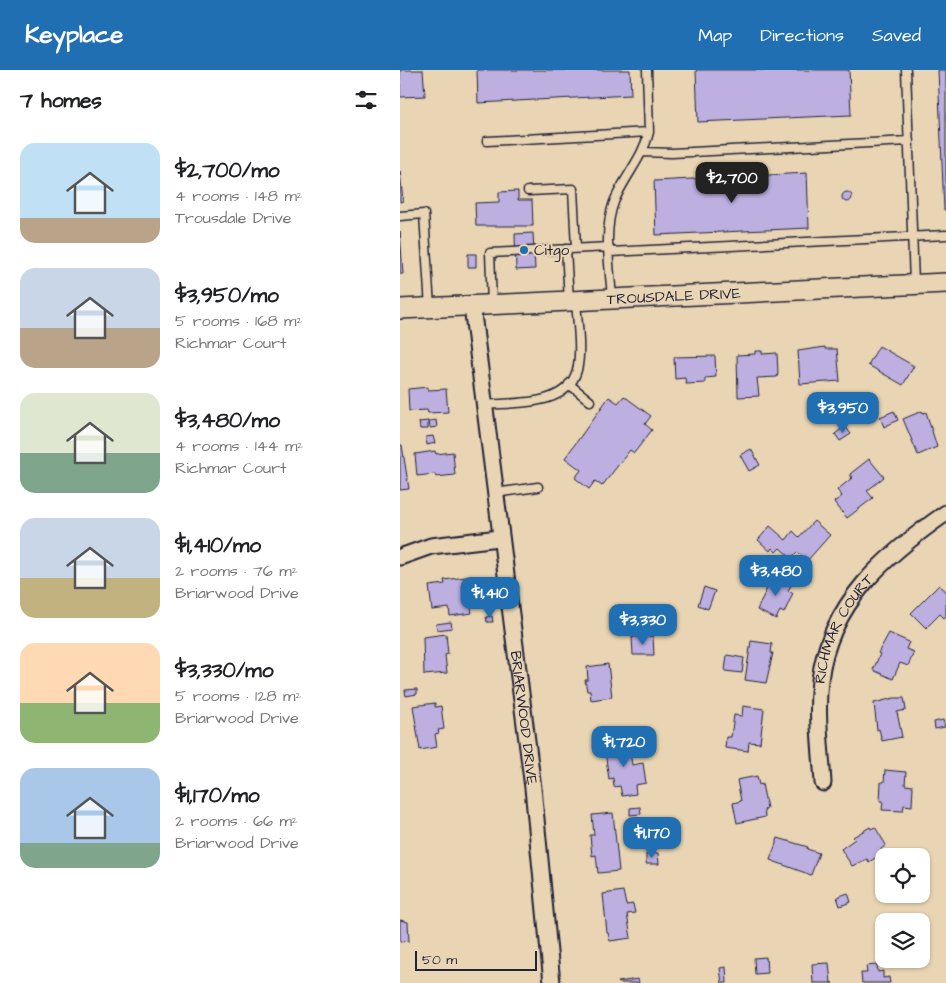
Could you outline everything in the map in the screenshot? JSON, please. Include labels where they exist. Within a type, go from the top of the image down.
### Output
[{"type":"street","name":"TROUSDALE DRIVE","points":[[400,309],[914,283],[946,283]]},
{"type":"street","name":"BRIARWOOD DRIVE","points":[[472,306],[494,493],[533,788],[552,983]]},
{"type":"street","name":"RICHMAR COURT","points":[[823,783],[819,682],[825,653],[835,627],[850,600],[878,567],[946,513]]},
{"type":"street","points":[[400,557],[431,546],[500,538]]},
{"type":"lane","points":[[612,298],[610,221],[614,201],[642,152],[649,132],[647,70]]},
{"type":"lane","points":[[906,70],[914,283]]},
{"type":"lane","points":[[487,141],[649,132]]},
{"type":"lane","points":[[642,152],[672,153],[909,141]]},
{"type":"lane","points":[[528,191],[573,189],[576,248]]},
{"type":"lane","points":[[400,216],[424,214],[430,308]]},
{"type":"lane","points":[[492,304],[490,254],[576,248],[610,249],[946,235]]},
{"type":"lane","points":[[483,405],[547,399],[556,396],[575,377],[579,360],[566,249]]},
{"type":"lane","points":[[569,384],[590,401]]},
{"type":"lane","points":[[494,493],[538,487]]},
{"type":"building","points":[[400,70],[423,70],[425,96],[400,97]]},
{"type":"building","points":[[477,70],[630,70],[631,95],[478,103]]},
{"type":"building","points":[[696,70],[849,70],[851,115],[698,122]]},
{"type":"building","points":[[938,70],[946,70],[946,210],[944,210]]},
{"type":"building","points":[[400,171],[403,201],[400,202]]},
{"type":"building","points":[[807,173],[809,228],[656,235],[654,181]]},
{"type":"building","points":[[518,191],[518,200],[532,200],[533,226],[476,226],[475,203],[499,202],[499,192]]},
{"type":"building","points":[[845,192],[849,192],[852,197],[851,201],[845,202],[842,199],[842,195]]},
{"type":"building","points":[[400,231],[403,274],[400,274]]},
{"type":"building","points":[[533,233],[535,269],[516,270],[515,234]]},
{"type":"building","points":[[468,254],[476,254],[476,267],[468,267]]},
{"type":"building","points":[[879,346],[914,366],[903,385],[868,365]]},
{"type":"building","points":[[825,347],[825,349],[837,349],[840,381],[800,384],[798,351]]},
{"type":"building","points":[[755,351],[762,351],[762,354],[777,353],[777,377],[757,378],[759,396],[738,397],[737,355],[755,354]]},
{"type":"building","points":[[715,356],[716,377],[705,378],[705,383],[686,384],[685,378],[675,379],[674,357]]},
{"type":"building","points":[[428,387],[428,390],[446,389],[448,412],[428,413],[427,410],[409,411],[408,389]]},
{"type":"building","points":[[624,396],[651,416],[645,424],[652,430],[634,453],[630,450],[602,486],[595,481],[589,489],[575,478],[581,470],[565,458],[609,397],[618,403]]},
{"type":"building","points":[[894,411],[898,420],[884,427],[880,417]]},
{"type":"building","points":[[922,411],[923,413],[926,412],[937,447],[918,455],[903,419]]},
{"type":"building","points":[[436,420],[437,427],[430,428],[429,421]]},
{"type":"building","points":[[428,421],[428,429],[420,429],[419,422]]},
{"type":"building","points":[[845,426],[851,434],[840,441],[835,434]]},
{"type":"building","points":[[433,436],[435,443],[427,445],[426,437]]},
{"type":"building","points":[[400,445],[402,445],[409,489],[400,490]]},
{"type":"building","points":[[751,449],[760,465],[749,471],[740,455]]},
{"type":"building","points":[[435,451],[436,454],[453,452],[455,475],[436,477],[435,474],[417,476],[415,454]]},
{"type":"building","points":[[869,459],[884,477],[867,491],[873,498],[847,518],[834,502],[842,496],[837,490],[852,478],[850,474]]},
{"type":"building","points":[[814,521],[830,535],[807,561],[797,552],[791,558],[780,548],[776,552],[772,548],[770,551],[758,540],[770,526],[786,540],[793,531],[799,537]]},
{"type":"building","points":[[773,575],[792,583],[788,591],[793,593],[784,613],[780,611],[776,619],[757,610]]},
{"type":"building","points":[[466,577],[472,613],[450,616],[449,608],[432,610],[429,586],[445,584],[444,580]]},
{"type":"building","points":[[939,585],[946,591],[946,616],[944,618],[940,614],[926,628],[911,613]]},
{"type":"building","points":[[704,587],[715,591],[708,609],[698,605]]},
{"type":"building","points":[[492,616],[493,622],[487,622],[486,617]]},
{"type":"building","points":[[451,622],[452,628],[437,630],[436,624]]},
{"type":"building","points":[[889,633],[909,642],[906,649],[914,652],[908,666],[900,663],[893,679],[873,670],[880,654],[878,653]]},
{"type":"building","points":[[446,634],[448,654],[445,655],[447,673],[424,675],[423,637]]},
{"type":"building","points":[[653,636],[654,655],[633,655],[632,637]]},
{"type":"building","points":[[751,641],[772,644],[771,653],[773,653],[766,683],[745,680]]},
{"type":"building","points":[[727,655],[744,658],[742,673],[725,671]]},
{"type":"building","points":[[608,664],[612,697],[591,700],[590,691],[587,691],[585,680],[588,680],[587,667]]},
{"type":"building","points":[[417,689],[417,694],[406,696],[405,690]]},
{"type":"building","points":[[894,698],[904,698],[906,710],[897,712],[902,737],[882,741],[879,729],[877,730],[874,703]]},
{"type":"building","points":[[435,703],[435,707],[441,706],[444,729],[438,730],[439,733],[435,734],[437,747],[420,750],[413,706]]},
{"type":"building","points":[[743,706],[764,709],[760,743],[749,742],[748,751],[725,748],[726,737],[731,737],[734,715],[742,716]]},
{"type":"building","points":[[943,720],[945,727],[935,729],[934,722]]},
{"type":"building","points":[[628,739],[632,765],[643,763],[646,783],[635,785],[636,794],[622,796],[620,786],[614,787],[613,778],[609,779],[605,752],[609,751],[608,742]]},
{"type":"building","points":[[885,770],[906,772],[905,785],[913,786],[912,806],[904,805],[903,811],[882,810],[883,801],[880,801],[881,782],[884,782]]},
{"type":"building","points":[[757,776],[759,785],[762,784],[767,808],[764,810],[765,817],[737,823],[733,803],[741,801],[737,780]]},
{"type":"building","points":[[640,807],[641,814],[630,815],[630,808]]},
{"type":"building","points":[[613,813],[619,871],[598,873],[596,855],[592,856],[590,835],[594,835],[592,815]]},
{"type":"building","points":[[870,827],[871,829],[875,827],[886,845],[882,848],[875,848],[875,858],[869,862],[867,859],[852,866],[841,849],[855,839],[853,837]]},
{"type":"building","points":[[778,838],[808,847],[807,849],[819,853],[811,875],[770,860]]},
{"type":"building","points":[[658,853],[659,864],[646,864],[646,854]]},
{"type":"building","points":[[623,891],[626,905],[633,904],[635,913],[627,914],[631,938],[610,941],[607,933],[603,894]]},
{"type":"building","points":[[848,893],[851,902],[840,906],[837,897]]},
{"type":"building","points":[[400,920],[408,922],[409,941],[400,942]]},
{"type":"building","points":[[766,957],[767,973],[755,974],[754,958]]},
{"type":"building","points":[[829,963],[831,983],[813,983],[812,964]]},
{"type":"building","points":[[875,965],[878,972],[883,971],[883,978],[889,977],[890,983],[862,983],[861,973],[867,973],[866,966]]},
{"type":"building","points":[[726,967],[727,983],[722,983],[720,968]]},
{"type":"building","points":[[638,979],[639,983],[618,982]]},
{"type":"place","name":"Citgo","points":[[524,250]]}]
